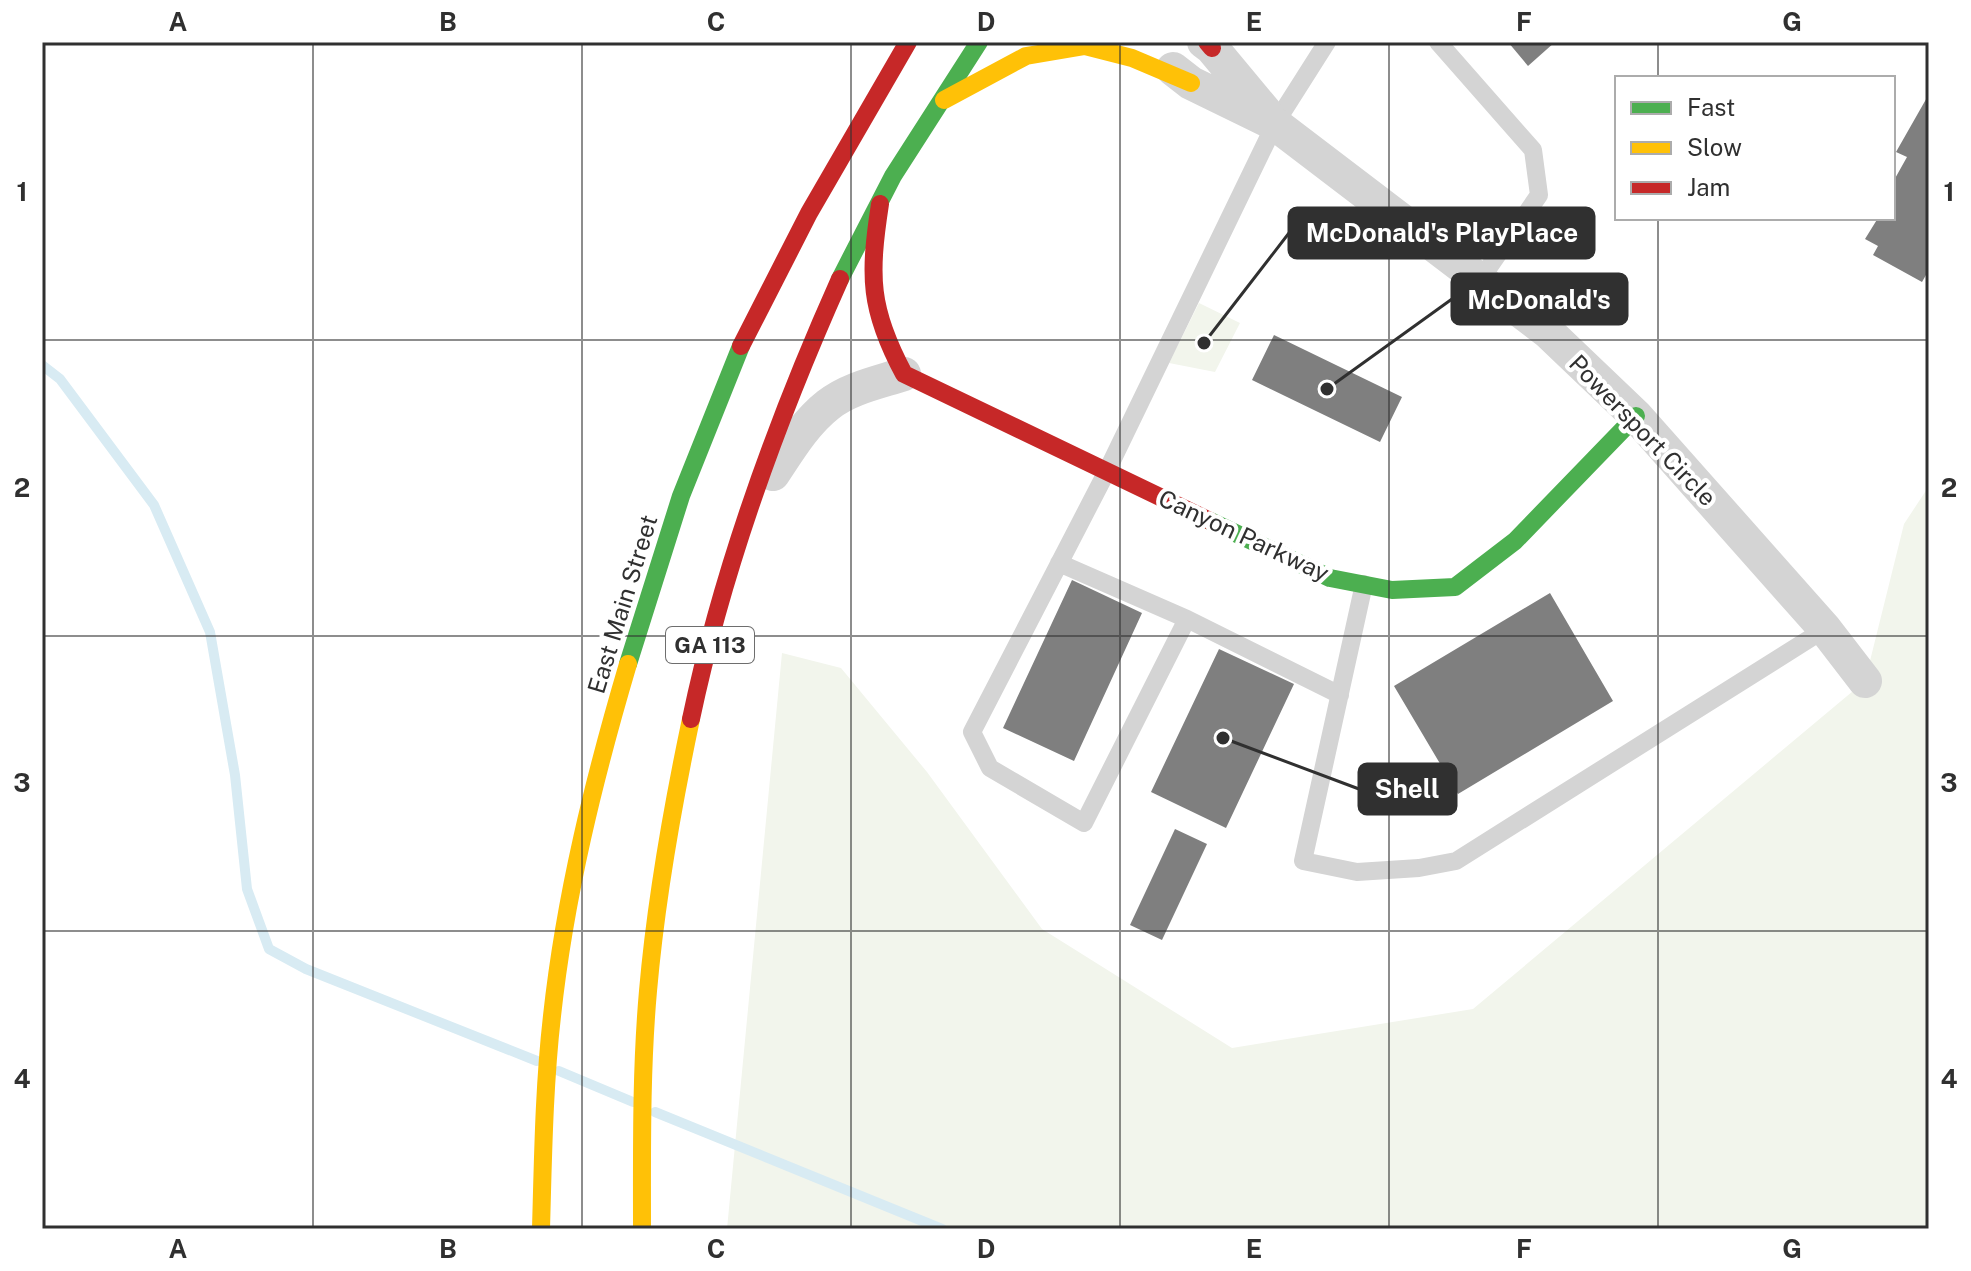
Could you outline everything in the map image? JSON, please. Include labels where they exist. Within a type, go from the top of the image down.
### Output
[{"type":"main road","name":"East Main Street","points":[[541,1229],[552,1016],[564,930],[580,842],[653,574],[712,412],[754,320],[837,160],[908,42]]},
{"type":"main road","name":"GA 113","points":[[642,1229],[645,1049],[650,962],[661,872],[701,678],[746,519],[805,358],[881,198],[979,42]]},
{"type":"main road","points":[[938,103],[1026,56],[1085,46],[1132,58],[1191,83]]},
{"type":"main road","points":[[881,198],[872,251],[872,300],[883,338],[904,374]]},
{"type":"main road","name":"Canyon Parkway","points":[[904,374],[1330,578],[1392,590],[1455,587],[1515,541],[1636,416]]},
{"type":"street","name":"Powersport Circle","points":[[1138,42],[1191,83],[1275,124],[1548,332],[1636,416],[1825,629],[1865,681]]},
{"type":"street","name":"Powersport Circle","points":[[1208,44],[1275,124]]},
{"type":"street","points":[[746,519],[793,442],[829,404],[863,387],[904,374]]},
{"type":"lane","points":[[1187,619],[1084,823],[990,768],[972,732],[1107,471],[1275,124],[1327,42]]},
{"type":"lane","points":[[1438,42],[1533,150],[1539,195],[1480,280]]},
{"type":"lane","points":[[1059,563],[1187,619],[1340,695]]},
{"type":"lane","points":[[1364,584],[1303,861],[1357,872],[1419,868],[1456,861],[1825,629]]},
{"type":"shaded area","points":[[1199,303],[1240,323],[1215,372],[1169,363]]},
{"type":"shaded area","points":[[1929,486],[1929,1229],[727,1229],[782,653],[841,668],[927,772],[1042,929],[1232,1048],[1473,1009],[1865,681],[1904,524]]},
{"type":"building","points":[[1508,42],[1555,42],[1528,66]]},
{"type":"building","points":[[1929,94],[1929,277],[1926,275],[1922,282],[1873,255],[1878,246],[1865,239],[1877,220],[1895,220],[1895,178],[1907,157],[1896,152]]},
{"type":"building","points":[[1274,335],[1402,397],[1380,442],[1252,380]]},
{"type":"building","points":[[1072,580],[1142,613],[1074,761],[1003,728]]},
{"type":"building","points":[[1550,593],[1613,701],[1458,794],[1394,686]]},
{"type":"building","points":[[1219,649],[1294,684],[1226,828],[1151,792]]},
{"type":"building","points":[[1175,829],[1207,844],[1162,940],[1130,925]]},
{"type":"waterway","points":[[42,365],[60,379],[154,505],[210,632],[235,775],[247,889],[269,949],[306,969],[537,1061]]},
{"type":"waterway","points":[[559,1071],[633,1102]]},
{"type":"waterway","points":[[655,1112],[942,1229]]},
{"type":"traffic: fast","points":[[840,279],[893,176],[979,42]]},
{"type":"traffic: fast","points":[[628,664],[681,496],[741,346]]},
{"type":"traffic: fast","points":[[1210,521],[1330,578],[1392,590],[1455,587],[1515,541],[1636,416]]},
{"type":"traffic: slow","points":[[944,100],[1026,56],[1085,46],[1132,58],[1191,83]]},
{"type":"traffic: slow","points":[[541,1229],[547,1069],[558,971],[582,838],[628,664]]},
{"type":"traffic: slow","points":[[642,1229],[643,1080],[648,991],[665,854],[691,719]]},
{"type":"traffic: jam","points":[[741,346],[809,213],[908,42]]},
{"type":"traffic: jam","points":[[1207,42],[1212,48]]},
{"type":"traffic: jam","points":[[880,204],[874,252],[875,292],[884,330],[904,374],[1210,521]]},
{"type":"traffic: jam","points":[[691,719],[719,606],[754,495],[840,279]]},
{"type":"place","name":"McDonald's PlayPlace","points":[[1204,343]]},
{"type":"place","name":"McDonald's","points":[[1327,389]]},
{"type":"place","name":"Shell","points":[[1223,738]]}]
